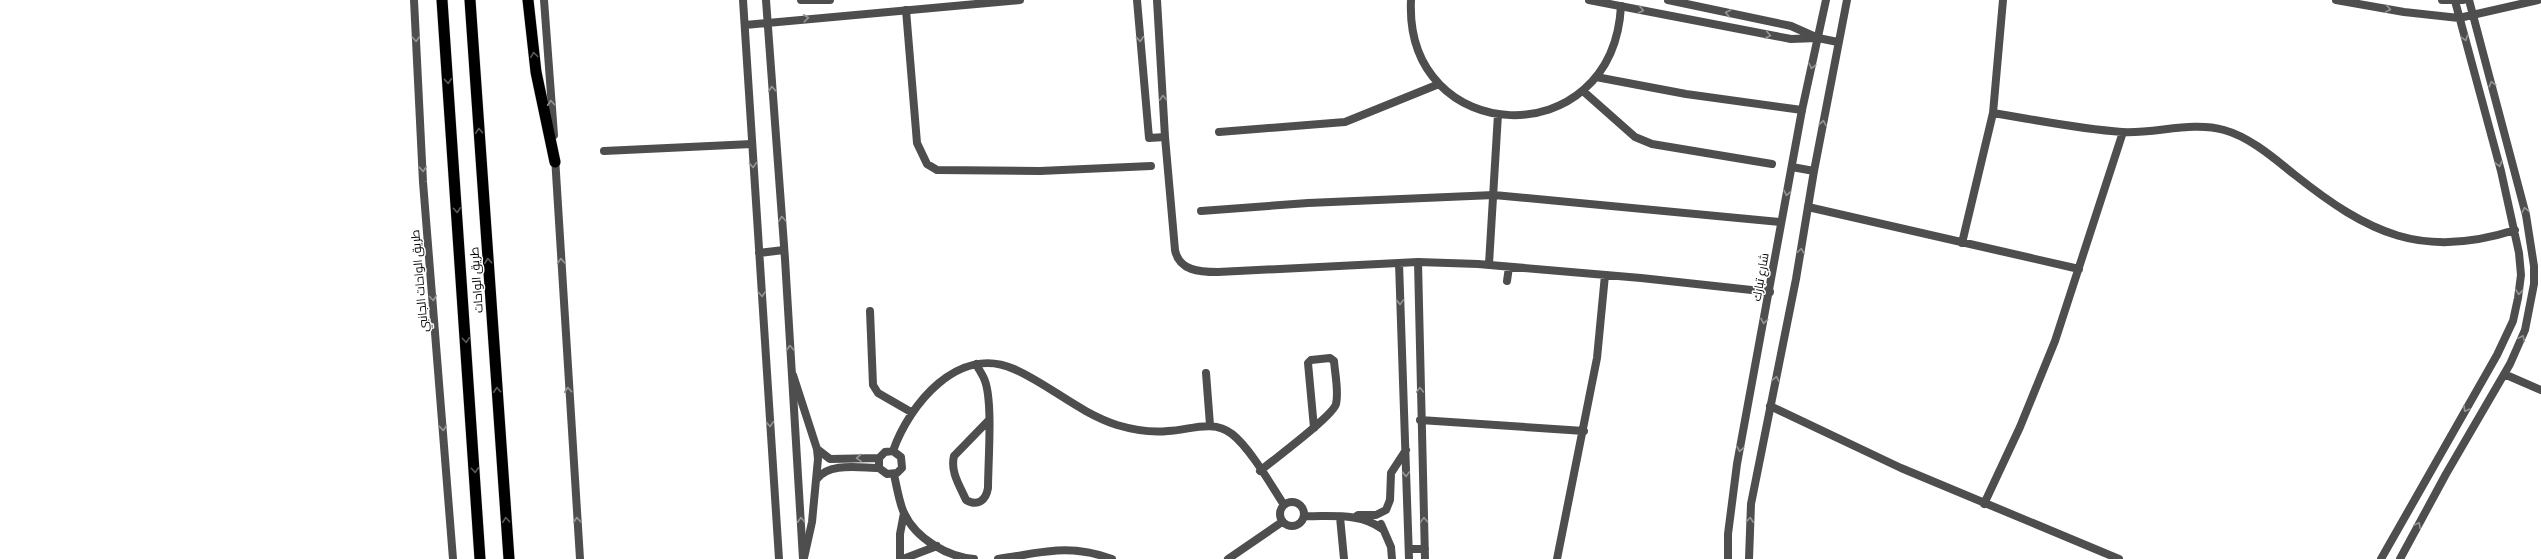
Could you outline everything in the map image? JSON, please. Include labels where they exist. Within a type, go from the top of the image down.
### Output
[{"type":"highway","name":"طريق الواحات","points":[[442,0],[480,559]]},
{"type":"highway","name":"طريق الواحات","points":[[470,0],[509,559]]},
{"type":"highway","points":[[528,0],[536,72],[555,162]]},
{"type":"street","name":"طريق الواحات الجانبي","points":[[414,0],[423,182],[453,559]]},
{"type":"street","points":[[544,0],[580,559]]},
{"type":"street","points":[[743,0],[779,559]]},
{"type":"street","points":[[766,0],[784,250],[790,368],[803,559]]},
{"type":"street","points":[[801,0],[830,0]]},
{"type":"street","points":[[745,25],[1020,0]]},
{"type":"street","points":[[1137,0],[1149,138],[1165,137]]},
{"type":"street","points":[[1157,0],[1165,137],[1175,250],[1176,256],[1184,266],[1199,271],[1218,272],[1418,262],[1489,264],[1770,292]]},
{"type":"street","points":[[1411,0],[1410,18],[1414,41],[1420,57],[1439,84],[1461,102],[1474,108],[1498,114],[1517,116],[1545,111],[1572,99],[1583,91],[1596,77],[1612,52],[1617,38],[1621,6]]},
{"type":"street","points":[[1589,0],[1792,39],[1818,38]]},
{"type":"street","points":[[1668,0],[1791,26],[1818,38],[1838,42]]},
{"type":"street","name":"شارع تبارك","points":[[1728,559],[1728,534],[1737,464],[1770,292],[1781,222],[1802,110],[1826,0]]},
{"type":"street","points":[[1749,559],[1751,504],[1796,279],[1814,171],[1847,0]]},
{"type":"street","points":[[1962,243],[1993,113],[2003,0]]},
{"type":"street","points":[[2336,0],[2404,12],[2459,18],[2538,0]]},
{"type":"street","points":[[2381,559],[2502,345],[2513,321],[2521,276],[2515,230],[2470,53],[2459,18],[2459,0],[2442,0]]},
{"type":"street","points":[[2400,559],[2446,474],[2516,351],[2531,312],[2538,285],[2526,215],[2469,0]]},
{"type":"street","points":[[906,10],[917,143],[927,164],[937,170],[1040,171],[1151,166]]},
{"type":"street","points":[[2470,53],[2483,50]]},
{"type":"street","points":[[1596,77],[1686,94],[1802,110]]},
{"type":"street","points":[[1219,132],[1345,122],[1439,84]]},
{"type":"street","points":[[1583,91],[1635,136],[1652,144],[1772,164]]},
{"type":"street","points":[[1993,113],[2123,132],[2188,128],[2224,130],[2262,150],[2314,190],[2360,221],[2397,236],[2446,243],[2492,237],[2515,230]]},
{"type":"street","points":[[1489,264],[1498,114]]},
{"type":"street","points":[[1984,504],[2020,428],[2055,341],[2123,132]]},
{"type":"street","points":[[604,151],[752,144]]},
{"type":"street","points":[[1792,167],[1814,171]]},
{"type":"street","points":[[1201,211],[1308,203],[1494,195],[1781,222]]},
{"type":"street","points":[[1808,207],[2079,270]]},
{"type":"street","points":[[759,253],[784,250]]},
{"type":"street","points":[[1418,262],[1420,420],[1425,559]]},
{"type":"street","points":[[1399,263],[1409,559]]},
{"type":"street","points":[[1507,281],[1509,267]]},
{"type":"street","points":[[1557,559],[1584,431],[1597,358],[1605,275]]},
{"type":"street","points":[[870,311],[873,385],[878,393],[911,412]]},
{"type":"street","points":[[2502,345],[2516,351]]},
{"type":"street","points":[[1260,471],[1314,428],[1336,405],[1334,361],[1330,358],[1311,360],[1308,363],[1314,428]]},
{"type":"street","points":[[976,364],[986,382],[989,420],[987,493],[981,502],[971,502],[966,500],[952,469],[952,463],[954,456],[989,420]]},
{"type":"street","points":[[893,451],[900,431],[911,412],[940,382],[958,371],[976,364],[996,364],[1013,368],[1090,414],[1134,429],[1169,431],[1210,425],[1224,429],[1233,434],[1284,505]]},
{"type":"street","points":[[790,368],[817,449],[817,479],[812,522],[803,559]]},
{"type":"street","points":[[1206,373],[1210,425]]},
{"type":"street","points":[[2504,374],[2541,390]]},
{"type":"street","points":[[1770,406],[1816,430],[1984,504],[2119,559]]},
{"type":"street","points":[[1420,420],[1584,431]]},
{"type":"street","points":[[817,449],[830,459],[880,458]]},
{"type":"street","points":[[1382,529],[1381,514],[1389,505],[1391,474],[1406,450]]},
{"type":"street","points":[[817,479],[821,473],[830,469],[879,468],[887,474],[894,474],[900,471],[902,461],[899,454],[893,451],[885,452],[880,458],[879,468]]},
{"type":"street","points":[[894,474],[904,514],[900,534],[900,559]]},
{"type":"street","points":[[1282,522],[1295,526],[1302,521],[1304,516],[1299,505],[1295,503],[1284,505]]},
{"type":"street","points":[[1282,522],[1280,513],[1284,505]]},
{"type":"street","points":[[904,514],[924,537],[937,546],[952,554],[974,559]]},
{"type":"street","points":[[1355,517],[1358,515],[1381,514]]},
{"type":"street","points":[[1304,516],[1355,517],[1375,523],[1382,529],[1390,542],[1392,559]]},
{"type":"street","points":[[1340,517],[1344,559]]},
{"type":"street","points":[[1228,559],[1282,522]]},
{"type":"street","points":[[903,559],[937,546]]},
{"type":"street","points":[[998,559],[1059,549],[1112,559]]},
{"type":"street","points":[[1409,549],[1425,549]]}]
